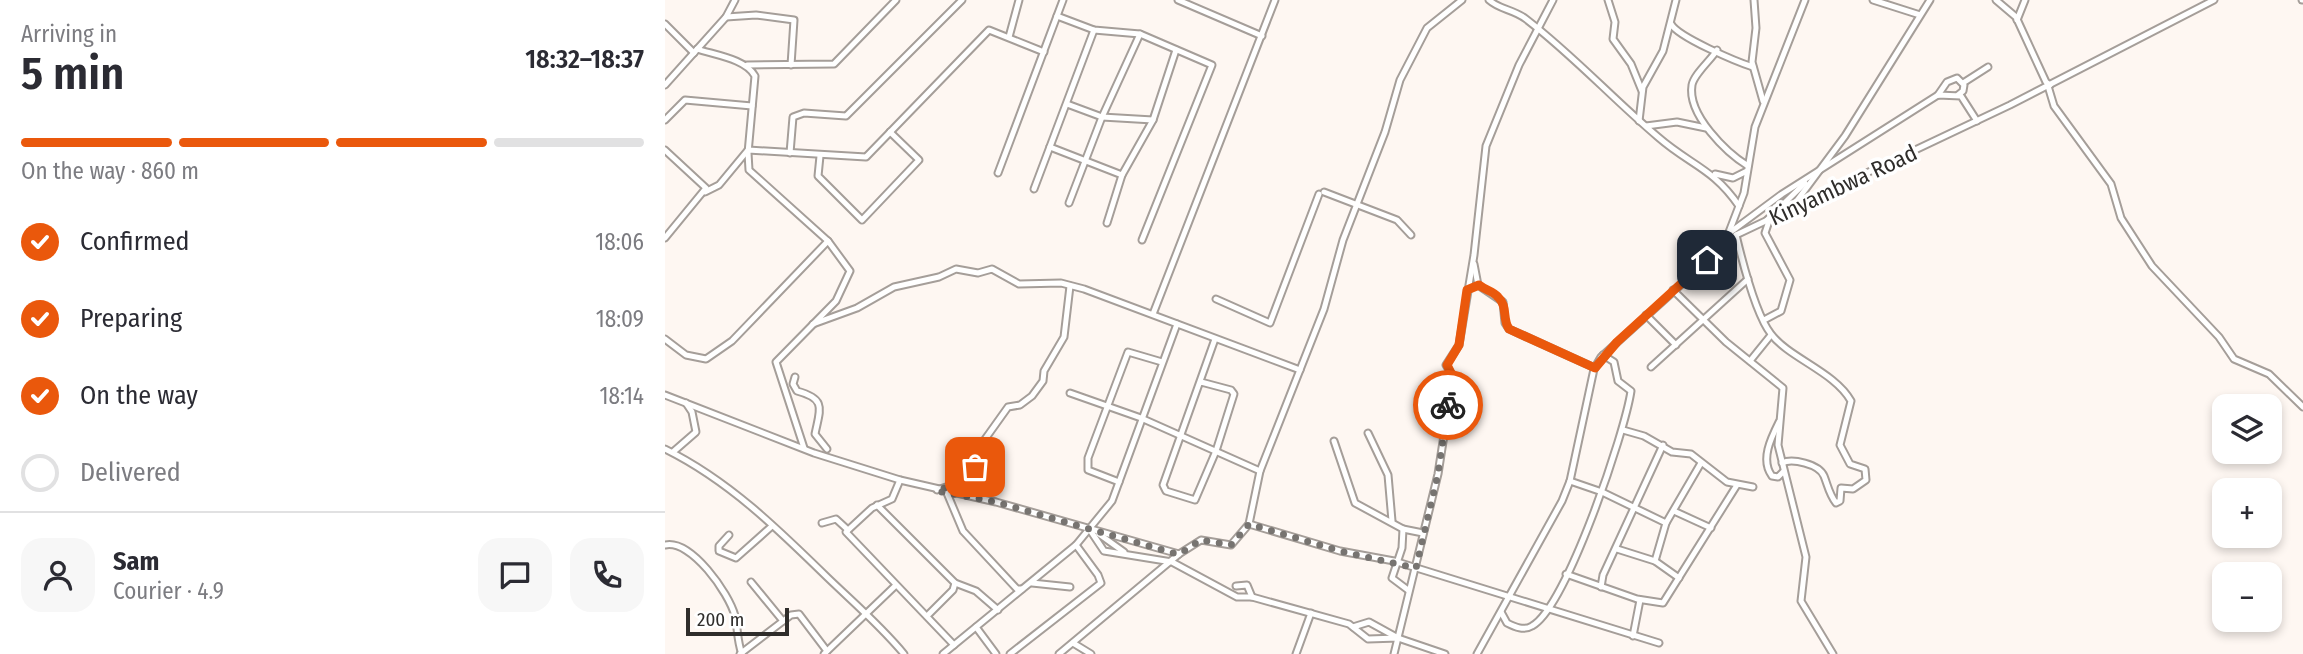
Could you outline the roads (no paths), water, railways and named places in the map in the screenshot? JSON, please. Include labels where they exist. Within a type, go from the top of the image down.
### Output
[{"type":"street","points":[[665,85],[726,17],[735,0]]},
{"type":"street","points":[[665,24],[695,51],[744,65],[834,64],[896,0]]},
{"type":"street","points":[[790,153],[793,117],[804,113],[846,116],[962,0]]},
{"type":"street","points":[[1009,37],[1019,0]]},
{"type":"street","points":[[998,173],[1063,0]]},
{"type":"street","points":[[1178,0],[1262,36]]},
{"type":"street","points":[[1153,314],[1275,0]]},
{"type":"street","points":[[1059,654],[1179,554],[1201,540],[1231,545],[1249,524],[1260,471],[1324,309],[1357,204],[1409,59],[1427,28],[1462,0]]},
{"type":"street","points":[[1489,0],[1498,8],[1514,10],[1537,27],[1575,59],[1639,121],[1724,185],[1739,206]]},
{"type":"street","points":[[1394,654],[1438,474],[1453,382],[1447,365],[1459,345],[1473,258],[1486,146],[1537,27],[1553,0]]},
{"type":"street","points":[[1608,0],[1615,22],[1613,39],[1631,64],[1642,91]]},
{"type":"street","points":[[1754,0],[1756,27],[1753,67],[1763,101]]},
{"type":"street","points":[[1724,245],[1739,206],[1751,138],[1763,101],[1805,0]]},
{"type":"street","points":[[1873,0],[1920,15]]},
{"type":"street","points":[[1790,211],[1845,136],[1930,0]]},
{"type":"street","points":[[1996,0],[2017,20],[2049,85],[2054,106],[2111,184],[2121,218],[2152,266],[2219,337],[2234,359],[2269,374],[2303,407]]},
{"type":"street","points":[[2017,20],[2025,0]]},
{"type":"street","name":"Kinyambwa Road","points":[[1477,654],[1562,501],[1570,481],[1595,368],[1603,355],[1673,290],[1736,236],[1977,121],[2214,0]]},
{"type":"street","points":[[1639,121],[1642,91],[1662,54],[1675,2]]},
{"type":"street","points":[[726,17],[756,15],[794,20],[791,65]]},
{"type":"street","points":[[1057,16],[1094,30],[1140,34],[1212,65],[1142,240]]},
{"type":"street","points":[[1671,24],[1681,36],[1753,67]]},
{"type":"street","points":[[1034,188],[1094,30]]},
{"type":"street","points":[[748,150],[863,159],[983,33],[994,31],[1044,52]]},
{"type":"street","points":[[1069,203],[1102,117],[1140,34]]},
{"type":"street","points":[[1107,223],[1122,175],[1153,120],[1176,50]]},
{"type":"street","points":[[1717,50],[1692,84],[1706,128],[1717,143],[1747,169]]},
{"type":"street","points":[[744,65],[755,76],[748,150],[750,170],[828,241],[851,271],[836,301],[776,362],[804,448]]},
{"type":"street","points":[[1963,83],[1988,67]]},
{"type":"street","points":[[1728,234],[1743,221],[1938,95],[1952,79],[1957,78],[1963,83]]},
{"type":"street","points":[[1957,95],[1963,91],[1963,83]]},
{"type":"street","points":[[1938,95],[1957,95],[1964,99],[1977,121]]},
{"type":"street","points":[[665,120],[685,100],[752,106]]},
{"type":"street","points":[[1066,104],[1102,117],[1153,120]]},
{"type":"street","points":[[1646,126],[1677,122],[1706,128]]},
{"type":"street","points":[[820,156],[818,176],[862,220],[919,160],[890,132]]},
{"type":"street","points":[[1050,147],[1122,175]]},
{"type":"street","points":[[665,150],[704,185],[705,191]]},
{"type":"street","points":[[665,238],[705,191],[719,185],[748,150]]},
{"type":"street","points":[[1710,173],[1733,178],[1747,169]]},
{"type":"street","points":[[1764,320],[1781,311],[1790,280],[1773,253],[1765,233],[1767,222],[1816,174]]},
{"type":"street","points":[[1216,299],[1270,323],[1321,193],[1397,219],[1411,236]]},
{"type":"street","points":[[1736,236],[1748,279],[1771,335],[1848,395],[1851,405],[1840,445],[1850,464],[1865,469],[1866,480],[1853,489],[1841,488],[1840,501],[1836,503],[1826,487],[1824,477],[1816,468],[1793,461],[1782,463]]},
{"type":"street","points":[[665,339],[686,355],[706,359],[732,341],[828,241]]},
{"type":"street","points":[[1473,258],[1479,285],[1503,302],[1505,323],[1509,329],[1595,368]]},
{"type":"street","points":[[813,324],[857,308],[894,287],[939,276],[956,268],[978,273],[992,269],[1019,284],[1070,286],[1153,314],[1300,370]]},
{"type":"street","points":[[1651,367],[1748,279]]},
{"type":"street","points":[[1467,290],[1479,285]]},
{"type":"street","points":[[937,491],[952,485],[986,462],[988,454],[983,442],[1008,407],[1020,405],[1039,389],[1044,371],[1064,337],[1070,286]]},
{"type":"street","points":[[1673,290],[1702,320],[1783,388],[1778,445],[1806,557],[1801,601],[1833,654]]},
{"type":"street","points":[[1646,314],[1676,345]]},
{"type":"street","points":[[943,654],[1076,545],[1112,501],[1177,324]]},
{"type":"street","points":[[1750,361],[1771,335]]},
{"type":"street","points":[[1201,382],[1231,390],[1234,394],[1216,451],[1195,500],[1166,491],[1163,485],[1215,339]]},
{"type":"street","points":[[1119,482],[1093,472],[1086,466],[1107,407],[1128,352],[1131,350],[1162,362]]},
{"type":"street","points":[[1501,612],[1507,623],[1528,628],[1548,610],[1602,492],[1623,430],[1631,391],[1618,381],[1614,362],[1603,355]]},
{"type":"street","points":[[795,377],[793,384],[797,391],[813,396],[818,402],[821,411],[815,434],[827,449]]},
{"type":"street","points":[[1070,393],[1141,418],[1260,471]]},
{"type":"street","points":[[665,395],[900,481],[996,502],[1179,554]]},
{"type":"street","points":[[665,458],[669,451],[696,432],[692,412],[686,403]]},
{"type":"street","points":[[1780,419],[1768,445],[1767,463],[1772,476],[1778,477],[1783,472]]},
{"type":"street","points":[[1623,430],[1663,445],[1672,452],[1691,454],[1727,482],[1753,487]]},
{"type":"street","points":[[1368,433],[1388,475],[1392,521]]},
{"type":"street","points":[[1334,441],[1359,508],[1403,528],[1423,533]]},
{"type":"street","points":[[1601,587],[1663,445]]},
{"type":"street","points":[[669,451],[725,484],[867,614],[904,654]]},
{"type":"street","points":[[1655,561],[1666,523],[1701,463]]},
{"type":"street","points":[[848,530],[877,505],[894,498],[900,481]]},
{"type":"street","points":[[1570,481],[1602,492],[1666,523]]},
{"type":"street","points":[[1566,575],[1640,600],[1663,603],[1737,485]]},
{"type":"street","points":[[947,493],[961,528],[1017,589],[1029,586],[1070,587]]},
{"type":"street","points":[[877,505],[955,583],[975,591],[998,610]]},
{"type":"street","points":[[1676,512],[1711,528]]},
{"type":"street","points":[[822,523],[833,518],[848,530],[846,532],[895,586],[927,615],[954,645]]},
{"type":"street","points":[[1249,524],[1340,551],[1397,562],[1658,643]]},
{"type":"street","points":[[729,535],[719,546],[719,551],[736,558],[772,526]]},
{"type":"street","points":[[1403,528],[1392,578],[1408,590]]},
{"type":"street","points":[[1090,530],[1104,551],[1124,552],[1172,562],[1237,597],[1252,597],[1311,613],[1353,627],[1368,639],[1398,638]]},
{"type":"street","points":[[1090,530],[1110,540],[1124,552]]},
{"type":"street","points":[[665,545],[677,544],[691,553],[728,599],[735,616],[735,632],[741,654],[783,621],[799,614],[826,653],[895,586]]},
{"type":"street","points":[[1010,654],[1101,583],[1076,545]]},
{"type":"street","points":[[1616,549],[1655,561],[1679,578]]},
{"type":"street","points":[[751,582],[783,621]]},
{"type":"street","points":[[927,615],[953,590],[955,583]]},
{"type":"street","points":[[1236,586],[1247,585],[1252,597]]},
{"type":"street","points":[[1633,636],[1640,600]]},
{"type":"street","points":[[1296,654],[1311,613]]},
{"type":"street","points":[[1353,627],[1369,622],[1398,638],[1445,654]]},
{"type":"street","points":[[976,627],[996,654]]},
{"type":"street","points":[[1073,643],[1091,654]]}]
